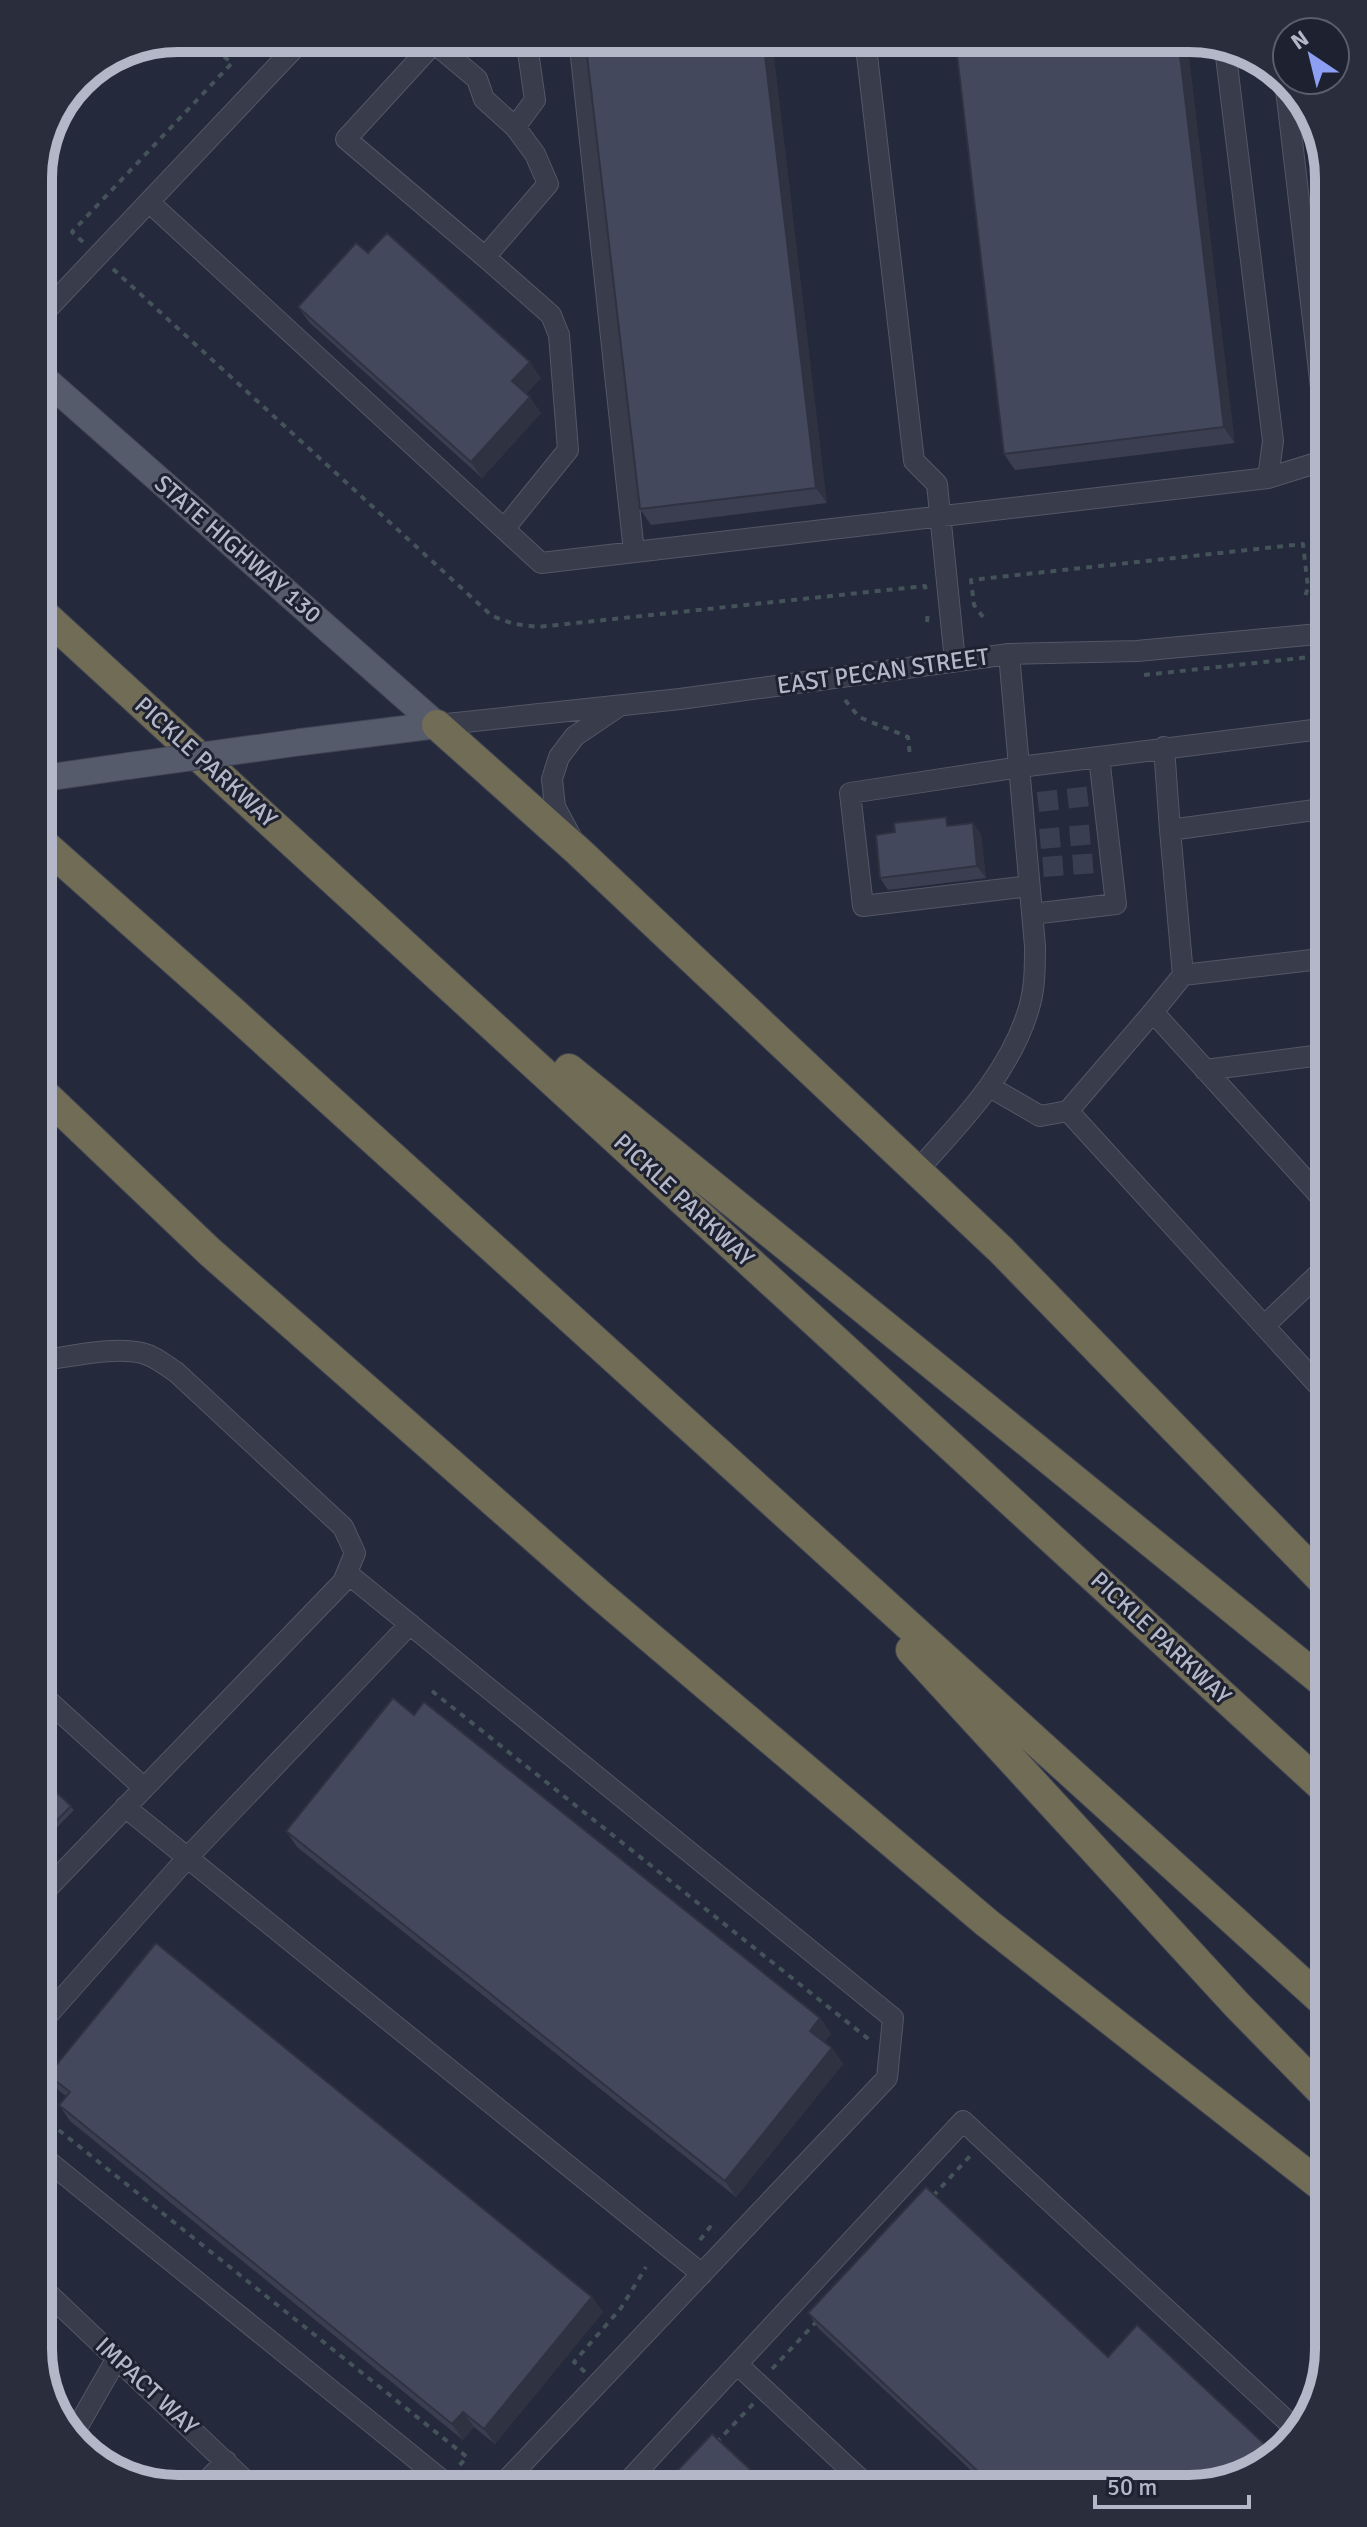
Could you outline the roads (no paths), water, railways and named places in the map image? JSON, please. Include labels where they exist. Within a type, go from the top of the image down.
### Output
[{"type":"highway","name":"PICKLE PARKWAY","points":[[52,622],[1315,1780]]},
{"type":"highway","points":[[437,725],[578,851],[1001,1250],[1315,1573]]},
{"type":"highway","points":[[52,851],[1315,1994]]},
{"type":"highway","points":[[331,876],[1315,1676]]},
{"type":"highway","points":[[52,1101],[210,1252],[600,1595],[987,1923],[1315,2181]]},
{"type":"highway","points":[[780,1507],[1237,2005],[1315,2085]]},
{"type":"main road","name":"STATE HIGHWAY 130","points":[[52,385],[437,725]]},
{"type":"main road","points":[[52,777],[437,725]]},
{"type":"street","points":[[52,304],[291,52]]},
{"type":"street","points":[[426,52],[346,139],[551,315],[559,335],[568,450],[504,529]]},
{"type":"street","points":[[445,52],[477,79],[484,99],[515,127],[535,154],[548,184],[485,257]]},
{"type":"street","points":[[515,127],[535,100],[528,52]]},
{"type":"street","points":[[580,52],[634,552]]},
{"type":"street","points":[[867,52],[914,461],[937,484],[955,661]]},
{"type":"street","points":[[1230,60],[1273,441],[1268,478]]},
{"type":"street","points":[[1287,99],[1315,337]]},
{"type":"street","points":[[149,202],[541,563],[1268,478],[1315,462]]},
{"type":"street","name":"EAST PECAN STREET","points":[[437,725],[680,699],[1009,654],[1137,651],[1315,634]]},
{"type":"street","points":[[917,1171],[990,1087],[1029,1008],[1035,974],[1033,839],[1030,803],[1020,767],[1009,654]]},
{"type":"street","points":[[578,851],[555,807],[552,779],[559,757],[575,736],[621,705]]},
{"type":"street","points":[[1033,874],[863,906],[850,793],[1164,747],[1315,730]]},
{"type":"street","points":[[990,1087],[1040,1116],[1068,1111],[1183,975],[1164,747]]},
{"type":"street","points":[[1032,914],[1116,904],[1105,862],[1097,795],[1099,757]]},
{"type":"street","points":[[1170,830],[1315,810]]},
{"type":"street","points":[[1183,975],[1315,960]]},
{"type":"street","points":[[1153,1012],[1315,1191]]},
{"type":"street","points":[[1205,1070],[1315,1056]]},
{"type":"street","points":[[1068,1111],[1315,1382]]},
{"type":"street","points":[[1264,1326],[1315,1277]]},
{"type":"street","points":[[52,1359],[117,1351],[142,1353],[158,1359],[176,1372],[343,1527],[355,1553],[343,1582],[52,1883]]},
{"type":"street","points":[[347,1573],[893,2018],[887,2078],[702,2274],[498,2475]]},
{"type":"street","points":[[52,2010],[188,1857],[410,1624]]},
{"type":"street","points":[[52,1704],[144,1788]]},
{"type":"street","points":[[125,1807],[702,2274]]},
{"type":"street","points":[[634,2475],[963,2121],[1290,2424]]},
{"type":"street","points":[[52,2164],[436,2475]]},
{"type":"street","name":"IMPACT WAY","points":[[52,2297],[240,2475]]},
{"type":"street","points":[[78,2426],[117,2358]]},
{"type":"street","points":[[737,2364],[856,2475]]},
{"type":"street","points":[[212,2475],[226,2461]]},
{"type":"tunnel","points":[[1038,802],[1091,796]]},
{"type":"tunnel","points":[[1040,839],[1095,834]]},
{"type":"tunnel","points":[[1043,867],[1098,863]]}]
